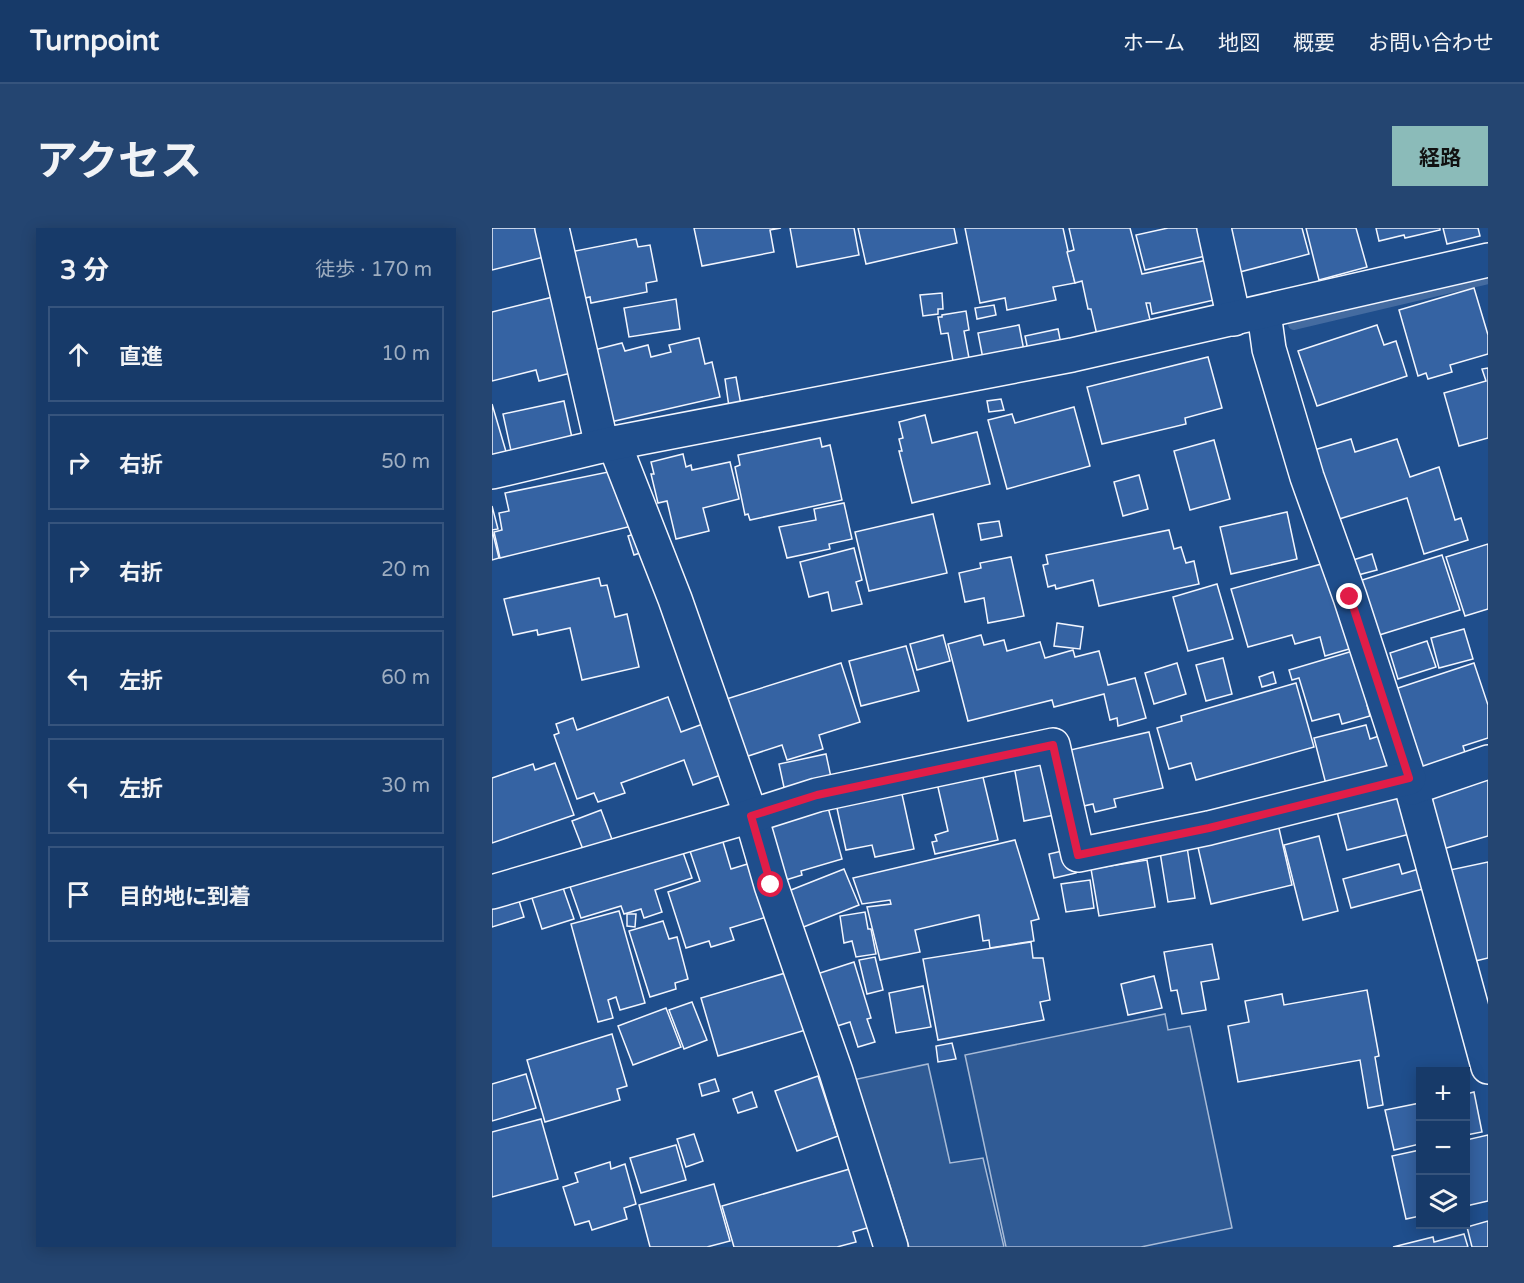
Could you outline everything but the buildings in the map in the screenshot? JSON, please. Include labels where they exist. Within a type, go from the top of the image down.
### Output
[{"type":"street","points":[[552,228],[608,444],[675,599],[751,816],[771,885],[836,1072],[891,1247]]},
{"type":"street","points":[[1214,228],[1249,316],[1269,349],[1307,477],[1350,597],[1411,783],[1488,1067]]},
{"type":"street","points":[[492,472],[608,444],[1072,355],[1488,260]]},
{"type":"street","points":[[492,892],[817,795],[1053,745],[1078,855],[1411,783],[1488,762]]},
{"type":"shaded area","points":[[1165,1014],[1168,1030],[1190,1026],[1232,1228],[1141,1247],[1006,1247],[965,1055]]},
{"type":"shaded area","points":[[928,1064],[950,1163],[983,1158],[1004,1247],[909,1247],[887,1176],[876,1168],[848,1081]]},
{"type":"waterway","points":[[1294,324],[1488,278]]},
{"type":"route","points":[[771,885],[751,816],[817,795],[1053,745],[1078,855],[1209,828],[1409,778],[1350,597]]}]
